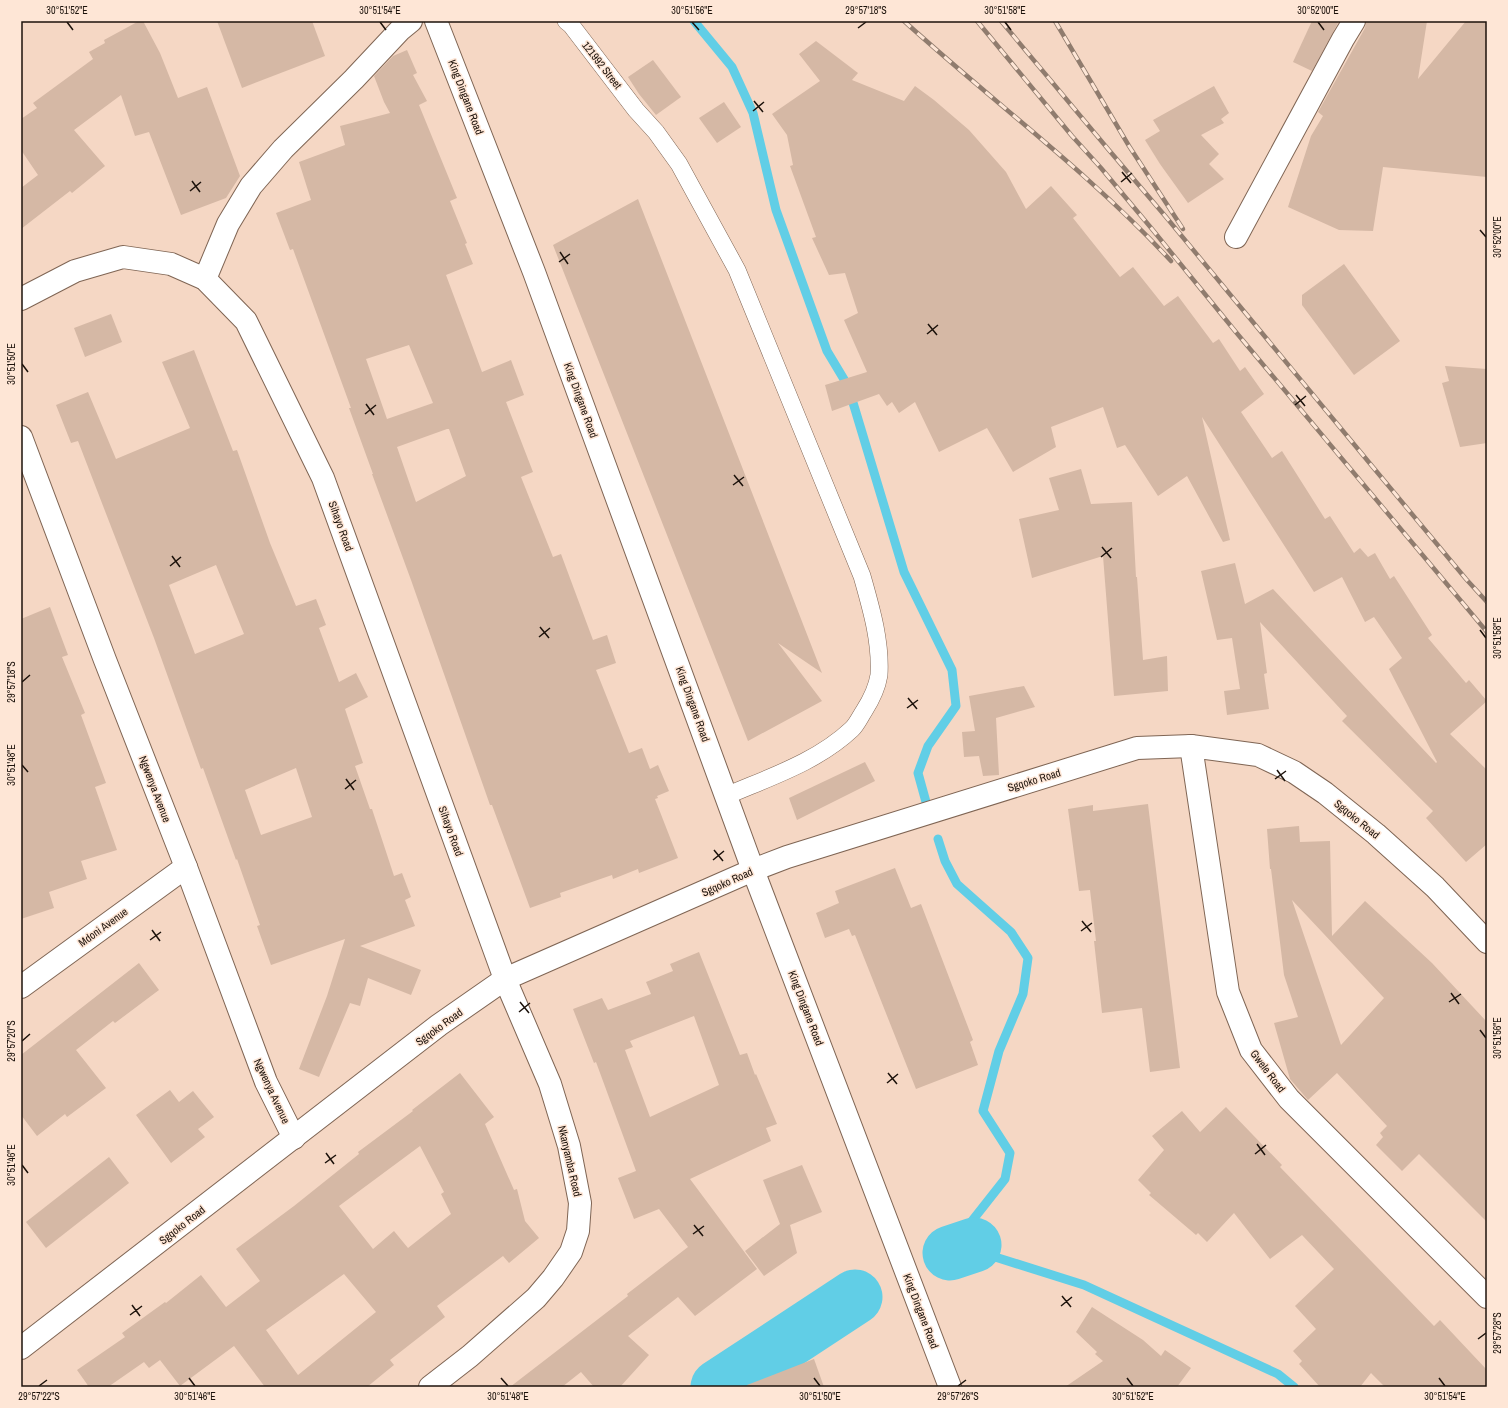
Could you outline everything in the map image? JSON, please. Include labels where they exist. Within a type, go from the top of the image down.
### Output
[{"type":"street","points":[[205,279],[228,224],[251,186],[283,149],[354,79],[400,30],[411,21]]},
{"type":"street","name":"King Dingane Road","points":[[436,21],[534,272],[753,870],[950,1387]]},
{"type":"street","points":[[1236,237],[1354,21]]},
{"type":"street","name":"Sihayo Road","points":[[21,299],[75,271],[123,257],[171,264],[205,279],[246,321],[323,478],[505,979]]},
{"type":"street","name":"Ngwenya Avenue","points":[[21,437],[105,660],[186,868],[266,1082],[294,1138]]},
{"type":"street","name":"Sgqoko Road","points":[[21,1348],[439,1025],[505,979],[753,870],[787,857],[1137,748],[1191,746],[1258,755],[1294,772],[1325,793],[1376,834],[1435,887],[1487,942]]},
{"type":"street","name":"Gwele Road","points":[[1191,746],[1228,992],[1251,1050],[1289,1099],[1487,1297]]},
{"type":"street","name":"Mdoni Avenue","points":[[21,987],[186,868]]},
{"type":"street","name":"Nkanyamba Road","points":[[430,1387],[470,1356],[536,1298],[553,1278],[571,1252],[578,1231],[580,1203],[569,1146],[550,1084],[505,979]]},
{"type":"lane","name":"121992 Street","points":[[566,21],[571,25],[602,64],[636,110],[656,132],[679,164],[737,270],[862,576],[876,627],[878,662],[876,687],[870,701],[853,728],[827,750],[798,766],[726,796]]},
{"type":"building","points":[[139,21],[143,21],[160,53],[178,98],[207,87],[240,176],[226,198],[181,215],[149,132],[135,136],[121,95],[74,130],[105,166],[72,193],[70,191],[21,229],[21,188],[38,175],[21,150],[21,119],[37,108],[33,103],[93,59],[89,52],[105,43],[104,40]]},
{"type":"building","points":[[217,21],[312,21],[325,56],[242,88]]},
{"type":"building","points":[[1312,21],[1339,21],[1312,71],[1293,62]]},
{"type":"building","points":[[1366,21],[1427,21],[1418,79],[1466,21],[1487,21],[1487,177],[1383,167],[1373,231],[1339,230],[1288,207],[1311,136],[1323,116],[1318,112],[1365,28]]},
{"type":"building","points":[[816,41],[858,73],[852,80],[904,101],[915,86],[934,100],[969,130],[1006,172],[1026,209],[1051,186],[1077,215],[1073,218],[1120,277],[1133,267],[1164,306],[1178,296],[1213,343],[1219,339],[1240,371],[1245,367],[1264,394],[1241,412],[1272,458],[1282,451],[1325,519],[1330,516],[1354,553],[1360,548],[1368,557],[1375,553],[1390,579],[1394,576],[1432,635],[1428,638],[1466,683],[1469,680],[1487,701],[1450,734],[1487,770],[1487,844],[1466,862],[1426,818],[1433,811],[1342,721],[1347,716],[1260,622],[1267,673],[1264,674],[1269,709],[1227,715],[1224,691],[1240,689],[1232,638],[1217,640],[1201,571],[1235,563],[1245,604],[1273,589],[1436,763],[1437,762],[1389,669],[1402,658],[1374,617],[1365,622],[1342,577],[1314,592],[1202,417],[1230,540],[1223,542],[1187,476],[1158,496],[1125,445],[1117,448],[1103,407],[1051,427],[1056,447],[1013,472],[987,428],[939,452],[915,402],[899,413],[892,402],[887,406],[879,394],[832,411],[825,385],[867,372],[844,320],[858,313],[845,273],[829,275],[812,238],[816,237],[790,166],[793,165],[787,135],[772,114],[820,81],[799,54]]},
{"type":"building","points":[[407,50],[417,73],[413,75],[427,101],[419,105],[457,198],[450,201],[467,243],[465,244],[473,264],[446,275],[482,372],[511,360],[524,395],[506,402],[533,472],[521,477],[553,557],[561,554],[593,640],[607,635],[616,663],[596,670],[629,753],[642,748],[650,769],[658,765],[669,791],[657,796],[658,798],[655,799],[678,858],[639,873],[638,869],[613,879],[612,875],[560,893],[561,897],[530,908],[492,805],[490,805],[349,408],[351,408],[293,249],[290,250],[276,213],[311,200],[299,162],[345,145],[340,126],[390,113],[374,76],[393,56]],"holes":[[[409,345],[433,403],[387,419],[366,359]],[[449,429],[466,476],[416,502],[397,447]]]},
{"type":"building","points":[[653,60],[681,97],[656,115],[639,94],[628,77]]},
{"type":"building","points":[[1214,86],[1229,113],[1221,119],[1224,123],[1201,135],[1219,154],[1209,164],[1224,179],[1188,203],[1145,140],[1160,131],[1153,120]]},
{"type":"building","points":[[724,102],[741,127],[717,143],[699,118]]},
{"type":"building","points":[[638,199],[822,673],[778,643],[822,701],[748,741],[553,245]]},
{"type":"building","points":[[1344,264],[1400,341],[1354,375],[1302,305],[1302,295]]},
{"type":"building","points":[[111,314],[122,342],[85,357],[74,328]]},
{"type":"building","points":[[194,350],[233,451],[237,450],[270,543],[296,606],[316,599],[326,625],[319,628],[339,682],[356,673],[368,697],[345,709],[363,763],[355,766],[370,809],[372,809],[394,876],[402,873],[411,897],[405,900],[415,926],[360,946],[421,970],[411,995],[368,978],[360,1006],[350,1003],[319,1077],[299,1069],[327,996],[345,939],[271,965],[257,926],[260,925],[237,859],[236,860],[203,768],[201,769],[154,638],[78,441],[71,443],[56,405],[88,392],[116,459],[190,428],[162,362]],"holes":[[[216,565],[244,634],[195,654],[169,585]],[[296,768],[312,817],[261,835],[245,790]]]},
{"type":"building","points":[[1445,366],[1487,369],[1487,443],[1460,447],[1442,383],[1449,381]]},
{"type":"building","points":[[1081,469],[1091,504],[1132,502],[1136,577],[1143,660],[1167,656],[1168,691],[1114,696],[1103,556],[1032,578],[1019,519],[1059,510],[1049,478]]},
{"type":"building","points":[[50,607],[68,655],[62,657],[85,713],[81,715],[106,783],[95,787],[117,850],[81,861],[87,879],[49,892],[54,908],[21,919],[21,619]]},
{"type":"building","points":[[1024,686],[1035,707],[996,718],[999,775],[983,776],[979,756],[964,757],[962,732],[975,731],[969,696]]},
{"type":"building","points":[[865,762],[875,781],[797,820],[789,798]]},
{"type":"building","points":[[1148,804],[1180,1068],[1150,1072],[1142,1008],[1102,1013],[1090,890],[1079,891],[1068,809],[1093,805],[1093,811]]},
{"type":"building","points":[[1299,826],[1300,842],[1330,841],[1332,936],[1365,901],[1432,963],[1487,1022],[1487,1222],[1419,1154],[1402,1171],[1376,1145],[1383,1137],[1380,1133],[1387,1126],[1337,1073],[1308,1100],[1290,1079],[1274,1023],[1298,1017],[1284,975],[1270,869],[1267,829]],"holes":[[[1292,900],[1384,998],[1341,1045]]]},
{"type":"building","points":[[895,868],[911,908],[921,904],[973,1040],[970,1042],[978,1065],[916,1089],[855,935],[852,936],[849,929],[825,938],[816,913],[839,903],[835,891]]},
{"type":"building","points":[[699,952],[740,1055],[747,1053],[777,1124],[766,1128],[771,1141],[690,1179],[757,1269],[695,1316],[678,1297],[628,1336],[649,1355],[620,1387],[594,1387],[581,1372],[562,1387],[510,1387],[628,1296],[627,1294],[688,1247],[659,1209],[634,1219],[618,1178],[636,1171],[596,1062],[594,1063],[573,1009],[602,998],[608,1010],[651,994],[646,982],[673,971],[670,964]],"holes":[[[694,1016],[719,1085],[650,1117],[625,1050],[633,1047],[630,1041]]]},
{"type":"building","points":[[139,963],[159,990],[115,1023],[113,1021],[76,1050],[106,1088],[67,1117],[65,1114],[37,1136],[21,1115],[21,1055]]},
{"type":"building","points":[[460,1073],[494,1117],[485,1124],[514,1190],[517,1189],[525,1221],[539,1238],[509,1263],[503,1256],[437,1306],[445,1317],[390,1360],[394,1365],[367,1387],[265,1387],[234,1346],[180,1386],[160,1360],[149,1368],[144,1362],[108,1387],[89,1387],[77,1370],[125,1337],[122,1333],[165,1302],[166,1303],[201,1275],[226,1307],[260,1281],[236,1249],[294,1206],[359,1154],[358,1152],[413,1111],[412,1110]],"holes":[[[420,1146],[444,1192],[441,1194],[451,1214],[408,1248],[394,1231],[373,1249],[339,1206]],[[344,1274],[376,1312],[298,1375],[266,1330]]]},
{"type":"building","points":[[170,1090],[179,1102],[193,1091],[214,1117],[198,1129],[205,1137],[171,1163],[136,1115]]},
{"type":"building","points":[[1226,1107],[1282,1165],[1280,1167],[1434,1326],[1440,1320],[1487,1370],[1487,1387],[1385,1387],[1371,1373],[1360,1387],[1320,1387],[1299,1364],[1302,1361],[1293,1351],[1316,1329],[1295,1306],[1334,1269],[1302,1235],[1270,1259],[1234,1213],[1207,1242],[1198,1233],[1196,1235],[1149,1195],[1151,1193],[1138,1180],[1164,1150],[1152,1136],[1182,1111],[1200,1132]]},
{"type":"building","points":[[109,1157],[129,1183],[46,1248],[26,1222]]},
{"type":"building","points":[[802,1165],[822,1212],[790,1225],[797,1253],[764,1276],[745,1251],[780,1224],[763,1180]]},
{"type":"building","points":[[1092,1307],[1143,1340],[1161,1356],[1165,1350],[1191,1368],[1177,1387],[1065,1387],[1103,1361],[1095,1354],[1097,1352],[1076,1332]]},
{"type":"building","points":[[814,1359],[824,1387],[747,1387],[747,1385]]},
{"type":"waterway","points":[[694,21],[732,67],[753,113],[776,210],[827,351],[848,386],[904,572],[952,670],[956,706],[928,746],[918,773],[926,802]]},
{"type":"waterway","points":[[938,839],[945,861],[957,884],[1011,932],[1028,958],[1023,994],[999,1051],[983,1111],[1010,1153],[1005,1179],[968,1226],[974,1245],[992,1256],[1084,1285],[1278,1374],[1294,1387]]},
{"type":"waterway","points":[[950,1253],[974,1245]]},
{"type":"waterway","points":[[718,1387],[855,1297]]},
{"type":"railway","points":[[904,21],[937,51],[1074,167],[1140,229],[1171,261]]},
{"type":"railway","points":[[977,21],[1487,632]]},
{"type":"railway","points":[[1001,21],[1166,217],[1466,579],[1487,602]]},
{"type":"railway","points":[[1055,21],[1129,146],[1183,229]]}]
